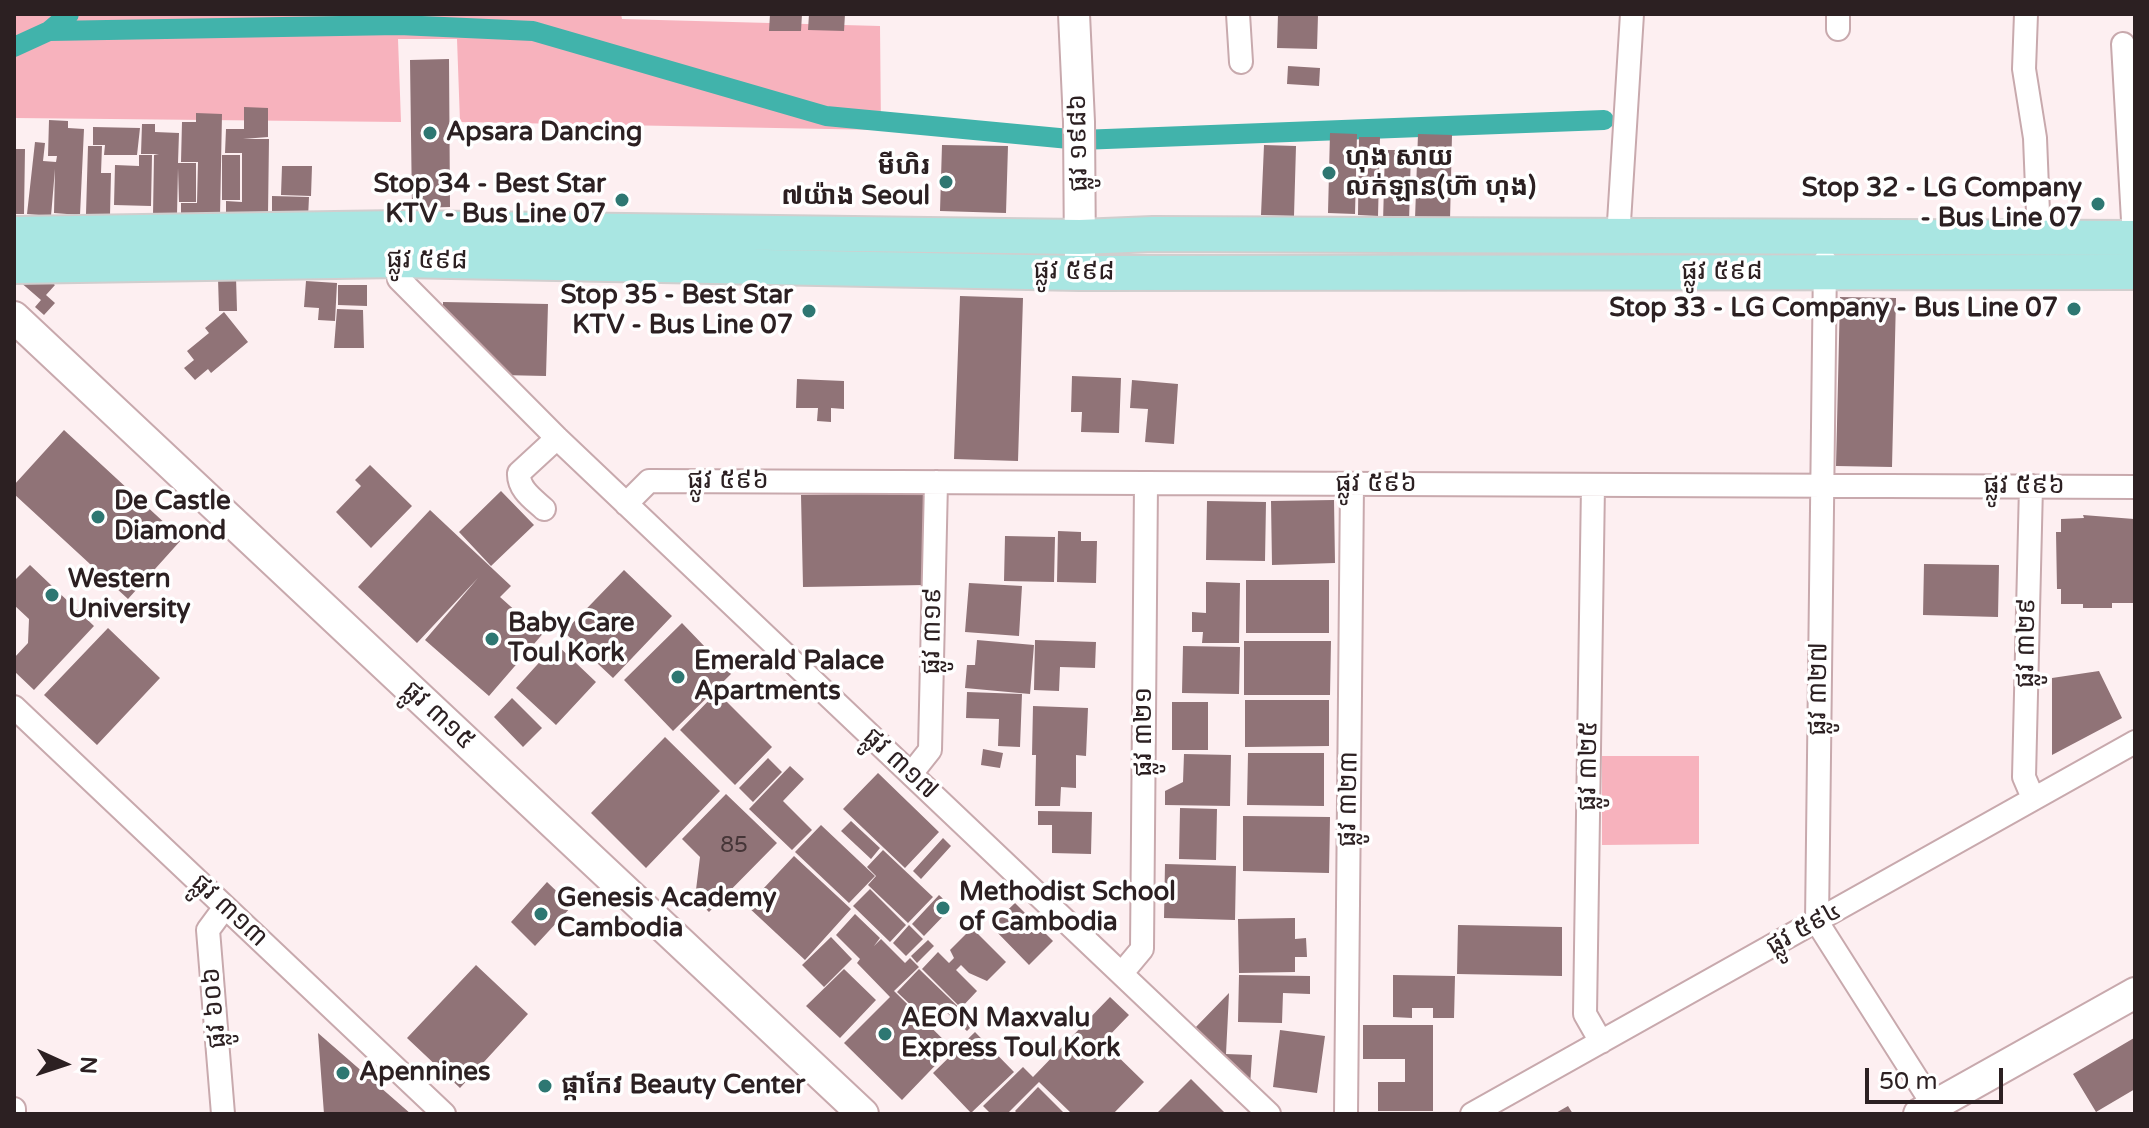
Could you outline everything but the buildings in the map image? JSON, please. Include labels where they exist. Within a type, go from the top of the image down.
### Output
[{"type":"main road","name":"ផ្លូវ ៥៩៨","points":[[14,234],[399,244],[876,269],[1080,273],[1825,255],[2039,238],[2135,238]]},
{"type":"main road","name":"ផ្លូវ ៥៩៨","points":[[14,266],[399,244],[879,234],[1080,237],[1168,234],[1618,238],[1825,255],[2135,272]]},
{"type":"main road","points":[[876,269],[879,234]]},
{"type":"street","name":"ផ្លូវ ១៩៨៦","points":[[1074,14],[1080,159],[1080,273]]},
{"type":"street","points":[[1238,14],[1241,62]]},
{"type":"street","points":[[1618,238],[1632,14]]},
{"type":"street","points":[[2026,14],[2024,69],[2035,138],[2039,238]]},
{"type":"street","points":[[2123,44],[2135,238]]},
{"type":"street","name":"ផ្លូវ ៣១៧","points":[[399,244],[399,279],[557,438],[1269,1114]]},
{"type":"street","name":"ផ្លូវ ៣២៧","points":[[1817,922],[1825,255]]},
{"type":"street","name":"ផ្លូវ ៣១៥","points":[[14,317],[863,1114]]},
{"type":"street","points":[[544,509],[518,481],[519,473],[557,438]]},
{"type":"street","name":"ផ្លូវ ៥៩៦","points":[[626,504],[649,481],[2135,487]]},
{"type":"street","name":"ផ្លូវ ៣១៩","points":[[911,774],[930,750],[936,482]]},
{"type":"street","name":"ផ្លូវ ៣២១","points":[[1122,973],[1142,949],[1146,483]]},
{"type":"street","name":"ផ្លូវ ៣២៣","points":[[1346,1114],[1352,484]]},
{"type":"street","name":"ផ្លូវ ៣២៥","points":[[1593,485],[1585,1014],[1601,1042]]},
{"type":"street","name":"ផ្លូវ ៣២៩","points":[[2031,486],[2024,777],[2033,798]]},
{"type":"street","name":"ផ្លូវ ៣១៣","points":[[14,707],[444,1114]]},
{"type":"street","name":"ផ្លូវ ៥៩៤","points":[[1472,1114],[2135,742]]},
{"type":"street","name":"ផ្លូវ ៦០៦","points":[[223,1114],[208,930],[225,907]]},
{"type":"street","points":[[1817,922],[1927,1110],[2132,1002]]},
{"type":"shaded area","points":[[14,14],[621,14],[622,19],[880,26],[881,130],[460,122],[457,39],[398,39],[401,122],[14,118]]},
{"type":"shaded area","points":[[1602,756],[1699,756],[1699,844],[1602,845]]},
{"type":"waterway","points":[[14,47],[49,31],[69,14]]},
{"type":"waterway","points":[[49,31],[399,25],[533,31],[826,116],[1080,140],[1604,120]]},
{"type":"place","name":"Apsara Dancing","points":[[430,133]]},
{"type":"place","name":"ហុង សាយ លក់ឡាន(ហ៊ា ហុង)","points":[[1329,173]]},
{"type":"place","name":"មីហិរ ៧យ៉ាង Seoul","points":[[946,182]]},
{"type":"place","name":"Stop 34 - Best Star KTV - Bus Line 07","points":[[622,200]]},
{"type":"place","name":"Stop 32 - LG Company - Bus Line 07","points":[[2098,204]]},
{"type":"place","name":"Stop 33 - LG Company - Bus Line 07","points":[[2074,309]]},
{"type":"place","name":"Stop 35 - Best Star KTV - Bus Line 07","points":[[809,311]]},
{"type":"place","name":"De Castle Diamond","points":[[98,517]]},
{"type":"place","name":"Western University","points":[[52,595]]},
{"type":"place","name":"Baby Care Toul Kork","points":[[492,639]]},
{"type":"place","name":"Emerald Palace Apartments","points":[[678,677]]},
{"type":"place","name":"Methodist School of Cambodia","points":[[943,908]]},
{"type":"place","name":"Genesis Academy Cambodia","points":[[541,914]]},
{"type":"place","name":"AEON Maxvalu Express Toul Kork","points":[[885,1034]]},
{"type":"place","name":"Apennines","points":[[343,1073]]},
{"type":"place","name":"ផ្កាកែវ Beauty Center","points":[[545,1086]]}]
